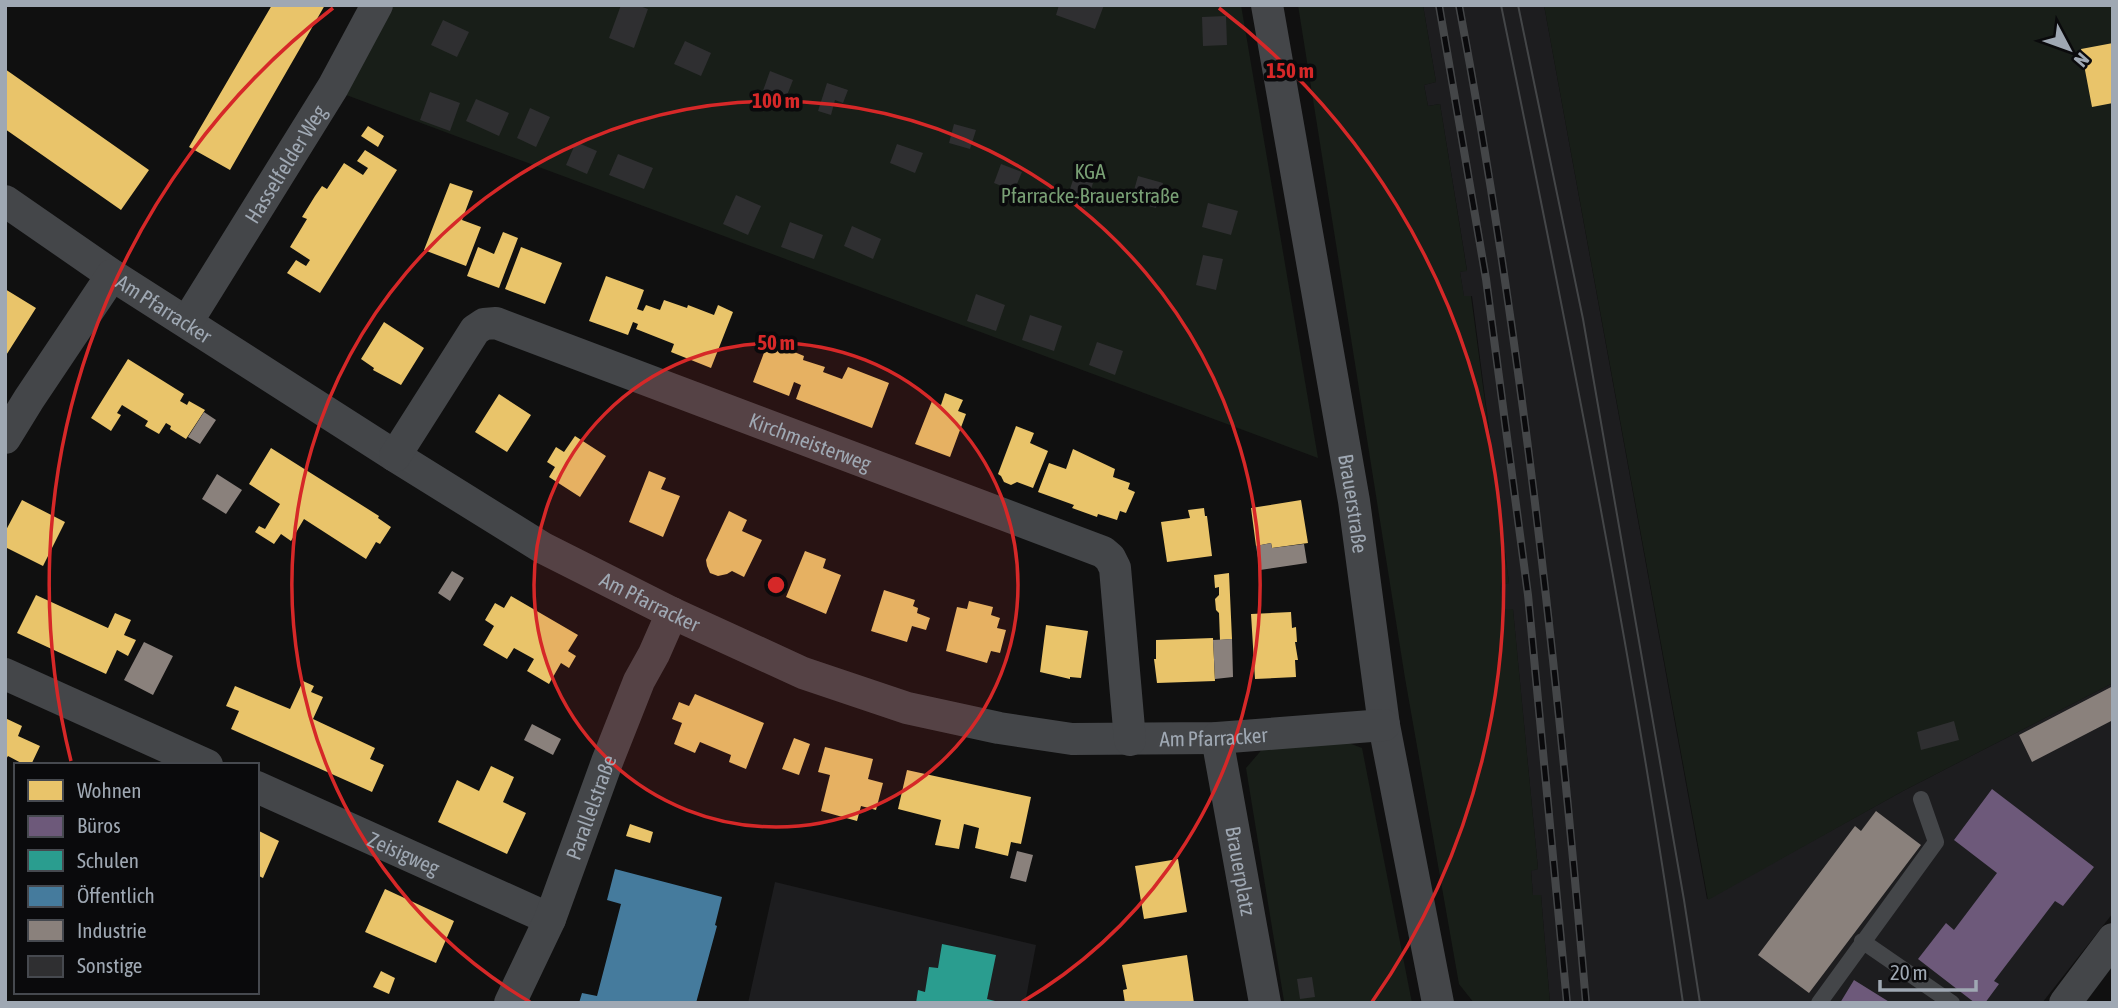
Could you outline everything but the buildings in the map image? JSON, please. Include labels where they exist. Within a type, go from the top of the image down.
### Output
[{"type":"street","name":"Hasselfelder Weg","points":[[187,322],[333,87],[377,5]]},
{"type":"street","name":"Brauerstraße","points":[[1267,5],[1354,501],[1384,725],[1438,1003]]},
{"type":"street","name":"Am Pfarracker","points":[[5,201],[112,275],[543,548],[672,613],[803,673],[906,708],[999,728],[1072,739],[1217,738],[1384,725]]},
{"type":"street","points":[[5,438],[112,275]]},
{"type":"street","name":"Kirchmeisterweg","points":[[396,456],[475,330],[484,324],[496,323],[1103,552],[1115,568],[1130,740]]},
{"type":"street","name":"Parallelstraße","points":[[510,1003],[550,919],[639,681],[672,613]]},
{"type":"street","points":[[5,674],[203,763]]},
{"type":"street","name":"Brauerplatz","points":[[1217,738],[1265,1003]]},
{"type":"street","name":"Zeisigweg","points":[[259,788],[550,919]]},
{"type":"street","points":[[2065,1003],[2113,939]]},
{"type":"lane","points":[[1819,1003],[1936,842],[1921,799]]},
{"type":"lane","points":[[1862,941],[1952,1003]]},
{"type":"shaded area","points":[[1423,5],[1544,5],[1707,899],[1903,791],[2113,683],[2113,913],[2042,1003],[1550,1003],[1541,895],[1533,896],[1531,870],[1538,869],[1513,610],[1503,611],[1500,584],[1509,583],[1472,296],[1464,297],[1460,272],[1467,270],[1440,104],[1428,106],[1424,85],[1436,82]]},
{"type":"shaded area","points":[[775,882],[1036,945],[1025,1003],[748,1003]]},
{"type":"green space","name":"KGA Pfarracke-Brauerstraße","points":[[387,5],[1241,5],[1318,458],[341,93]]},
{"type":"green space","points":[[1298,5],[1423,5],[1436,82],[1424,85],[1428,106],[1440,104],[1467,271],[1460,272],[1464,296],[1471,296],[1509,583],[1500,585],[1503,610],[1513,609],[1538,869],[1531,871],[1533,895],[1541,895],[1550,1003],[1474,1003],[1459,984],[1405,678]]},
{"type":"green space","points":[[1544,5],[2113,5],[2113,683],[1903,791],[1708,900]]},
{"type":"green space","points":[[1346,742],[1362,748],[1412,1003],[1284,1001],[1246,768],[1265,746]]},
{"type":"tram line","points":[[1501,5],[1600,502],[1644,752],[1683,1003]]},
{"type":"tram line","points":[[1518,5],[1583,319],[1700,1003]]},
{"type":"railway","points":[[1439,5],[1486,279],[1528,595],[1567,1003]]},
{"type":"railway","points":[[1459,5],[1501,253],[1535,502],[1563,752],[1586,1003]]}]
